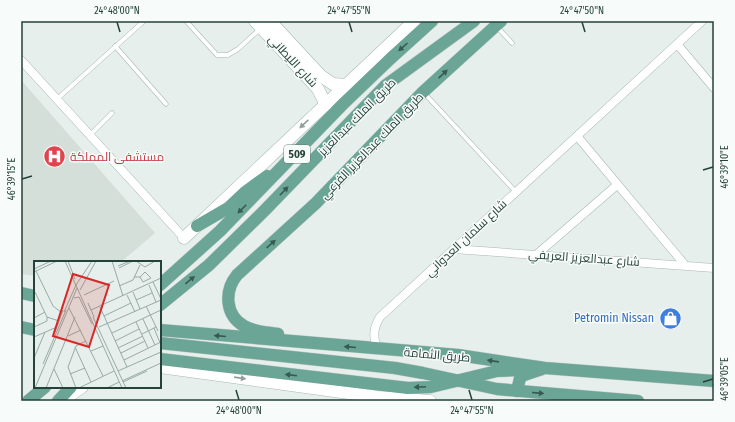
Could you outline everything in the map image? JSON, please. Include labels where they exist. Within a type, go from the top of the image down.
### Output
[{"type":"main road","name":"طريق الملك عبدالعزيز","points":[[161,284],[220,231],[344,104],[432,21]]},
{"type":"main road","name":"طريق الملك عبدالعزيز","points":[[161,304],[215,260],[266,210],[386,85],[474,21]]},
{"type":"main road","name":"طريق الملك عبدالعزيز الفرعي","points":[[303,343],[289,337],[251,329],[238,322],[233,316],[228,302],[229,288],[232,281],[242,270],[316,203],[423,92],[498,23]]},
{"type":"main road","points":[[197,226],[228,208],[255,184],[285,165]]},
{"type":"main road","points":[[21,292],[34,296]]},
{"type":"main road","points":[[21,327],[34,330]]},
{"type":"main road","name":"طريق الثمامة","points":[[161,330],[458,355],[545,368],[714,381]]},
{"type":"main road","name":"طريق الثمامة","points":[[161,343],[394,368],[497,389],[638,401]]},
{"type":"main road","points":[[161,359],[408,388],[431,387],[497,371],[545,368]]},
{"type":"main road","points":[[517,391],[520,378],[524,375],[545,368]]},
{"type":"main road","points":[[28,401],[44,388]]},
{"type":"main road","points":[[58,401],[70,388]]},
{"type":"street","points":[[21,60],[184,238],[414,21]]},
{"type":"street","name":"شارع سلمان العدواني","points":[[376,349],[374,334],[375,327],[380,317],[702,21]]},
{"type":"street","name":"شارع الليطاني","points":[[262,23],[321,76],[333,84],[346,85]]},
{"type":"street","name":"شارع الليطاني","points":[[262,23],[318,89],[326,105]]},
{"type":"street","points":[[677,44],[714,88]]},
{"type":"street","points":[[577,136],[685,265]]},
{"type":"street","points":[[536,255],[617,185]]},
{"type":"street","name":"شارع عبدالعزيز العريفي","points":[[454,249],[714,268]]},
{"type":"street","points":[[161,367],[364,395],[430,401]]},
{"type":"street","points":[[62,401],[81,388]]},
{"type":"lane","points":[[57,99],[144,21]]},
{"type":"lane","points":[[186,21],[217,55],[228,55],[238,49],[262,23]]},
{"type":"lane","points":[[498,23],[512,43]]},
{"type":"lane","points":[[115,46],[166,104]]},
{"type":"lane","points":[[423,92],[516,192]]},
{"type":"lane","points":[[90,134],[112,113]]},
{"type":"shaded area","name":"مستشفى المملكة","points":[[21,80],[155,233],[122,261],[34,261],[34,276],[21,274]]},
{"type":"place","name":"مستشفى المملكة","points":[[54,157]]},
{"type":"place","name":"Petromin Nissan","points":[[670,318]]}]
